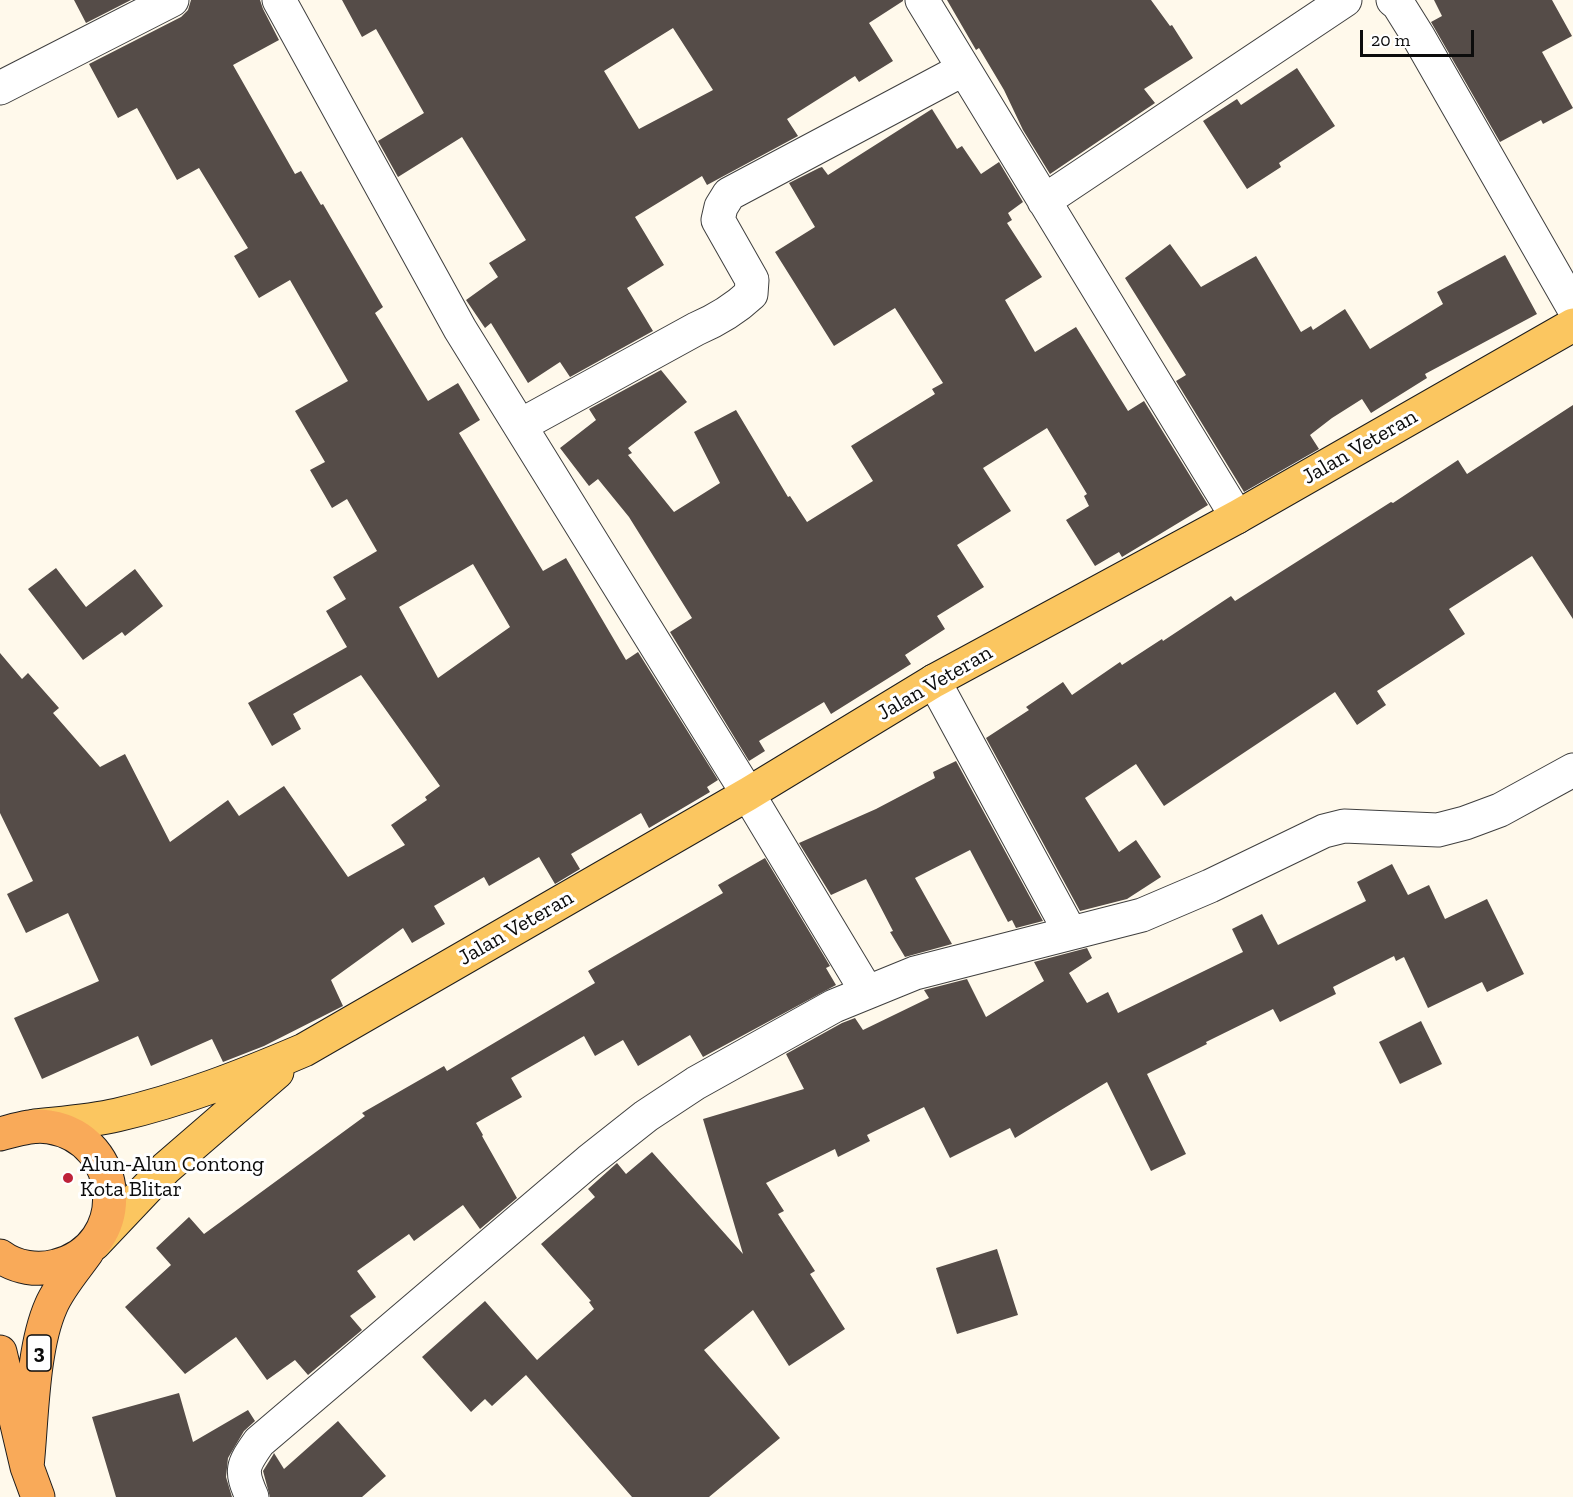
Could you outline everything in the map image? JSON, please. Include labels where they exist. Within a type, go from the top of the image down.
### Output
[{"type":"highway","name":"3","points":[[8,1134],[48,1127],[70,1133],[90,1147],[103,1165],[110,1188],[110,1211],[102,1233],[51,1305],[42,1333],[27,1467]]},
{"type":"highway","name":"3","points":[[0,1256],[24,1267],[46,1269],[69,1263],[88,1251]]},
{"type":"highway","name":"3","points":[[0,1352],[27,1467],[38,1497]]},
{"type":"main road","name":"Jalan Veteran","points":[[8,1134],[116,1116],[228,1082],[304,1050],[748,794],[934,681],[1237,517],[1573,325]]},
{"type":"main road","name":"Jalan Veteran","points":[[88,1251],[166,1168],[304,1050]]},
{"type":"street","points":[[0,88],[172,0]]},
{"type":"street","points":[[279,0],[460,328],[748,794],[867,992]]},
{"type":"street","points":[[922,0],[1237,517]]},
{"type":"street","points":[[1044,201],[1345,0]]},
{"type":"street","points":[[1393,0],[1398,4],[1418,36],[1573,307]]},
{"type":"street","points":[[521,425],[718,319],[751,294],[752,280],[718,220],[721,207],[729,194],[964,69]]},
{"type":"street","points":[[934,681],[1064,920]]},
{"type":"street","points":[[252,1497],[244,1477],[246,1460],[259,1442],[589,1161],[646,1116],[696,1083],[834,1006],[915,973],[1064,920],[1142,915],[1210,886],[1324,831],[1344,826],[1438,830],[1500,810],[1573,770]]},
{"type":"building","points":[[74,0],[131,0],[86,23]]},
{"type":"building","points":[[191,0],[260,0],[279,40],[233,65],[295,174],[301,171],[321,205],[323,204],[383,307],[375,313],[428,401],[458,383],[480,420],[459,433],[543,571],[566,558],[626,660],[638,652],[718,780],[707,787],[710,792],[649,828],[641,813],[571,854],[580,869],[555,884],[539,857],[489,886],[484,877],[434,906],[445,924],[412,943],[403,928],[331,980],[343,1006],[264,1046],[223,1062],[212,1039],[151,1066],[138,1036],[42,1079],[14,1018],[99,981],[68,913],[26,933],[7,894],[33,881],[0,813],[0,653],[22,679],[28,673],[59,708],[53,713],[100,767],[125,754],[170,842],[228,800],[239,816],[284,786],[348,877],[405,845],[391,825],[427,800],[425,797],[440,786],[361,675],[293,714],[301,729],[272,746],[248,703],[347,647],[326,611],[346,599],[333,577],[377,551],[347,499],[332,508],[310,470],[325,462],[295,411],[348,381],[290,280],[259,298],[234,256],[248,248],[199,168],[177,180],[137,108],[118,118],[89,64],[181,17],[188,10]],"holes":[[[473,564],[510,627],[438,678],[399,607]]]},
{"type":"building","points":[[342,0],[903,0],[869,23],[893,61],[859,82],[855,76],[787,119],[798,136],[707,185],[702,176],[635,217],[664,265],[627,288],[653,331],[570,377],[560,362],[528,383],[491,323],[485,328],[466,300],[498,277],[489,263],[526,240],[462,137],[398,177],[378,141],[424,113],[376,29],[362,37]],"holes":[[[673,28],[713,90],[639,129],[604,71]]]},
{"type":"building","points":[[947,0],[1151,0],[1170,26],[1172,25],[1193,58],[1144,89],[1155,103],[1050,174],[1023,130],[1004,90],[979,48],[976,50]]},
{"type":"building","points":[[1434,0],[1552,0],[1572,36],[1542,52],[1573,108],[1543,124],[1541,120],[1500,142],[1431,22],[1442,16]]},
{"type":"building","points":[[1297,68],[1335,126],[1279,163],[1281,167],[1247,189],[1203,121],[1237,99],[1241,105]]},
{"type":"building","points":[[932,109],[957,149],[962,146],[981,174],[999,162],[1023,202],[1008,213],[1012,220],[1007,223],[1042,277],[1005,300],[1035,352],[1076,327],[1128,411],[1144,401],[1208,505],[1122,557],[1119,552],[1095,566],[1066,520],[1089,506],[1084,496],[1087,494],[1047,428],[983,468],[1011,511],[957,545],[984,587],[937,616],[945,629],[905,655],[911,664],[831,714],[824,702],[759,741],[765,751],[749,761],[670,632],[692,618],[629,517],[598,479],[589,486],[560,448],[596,420],[589,409],[661,370],[687,402],[628,448],[632,453],[628,455],[674,512],[720,483],[694,432],[736,410],[788,497],[790,496],[807,522],[873,481],[851,446],[935,394],[932,389],[943,383],[895,308],[834,346],[775,252],[815,227],[789,183],[822,167],[828,175]]},
{"type":"building","points":[[1170,244],[1201,287],[1256,256],[1301,332],[1311,326],[1313,330],[1345,309],[1370,349],[1443,304],[1437,292],[1505,255],[1537,314],[1425,374],[1427,378],[1371,413],[1362,399],[1310,435],[1319,449],[1244,492],[1176,381],[1186,375],[1125,278]]},
{"type":"building","points":[[1573,405],[1573,619],[1532,556],[1449,609],[1465,634],[1377,691],[1386,705],[1357,725],[1335,692],[1164,806],[1136,764],[1085,798],[1119,852],[1136,840],[1161,877],[1127,899],[1080,911],[986,738],[1029,710],[1026,707],[1063,682],[1072,695],[1120,662],[1122,665],[1162,639],[1163,641],[1231,596],[1235,601],[1458,460],[1467,474]]},
{"type":"building","points":[[56,568],[86,607],[135,569],[163,606],[125,636],[122,632],[83,660],[28,589]]},
{"type":"building","points":[[956,761],[1043,921],[1016,928],[1012,920],[1008,922],[970,850],[915,878],[952,944],[905,957],[890,932],[893,931],[866,879],[831,895],[799,843],[876,809],[935,778],[933,772]]},
{"type":"building","points":[[765,858],[830,966],[826,968],[836,985],[703,1057],[690,1035],[638,1066],[623,1040],[595,1056],[584,1036],[511,1078],[522,1097],[476,1123],[517,1198],[480,1229],[463,1205],[414,1241],[409,1234],[357,1271],[376,1297],[350,1316],[362,1330],[308,1375],[295,1360],[267,1380],[236,1337],[185,1374],[125,1307],[171,1265],[156,1248],[189,1217],[204,1234],[365,1116],[362,1113],[444,1066],[447,1071],[595,983],[588,971],[723,893],[718,885]]},
{"type":"building","points":[[1392,864],[1408,895],[1429,885],[1445,919],[1487,899],[1524,974],[1487,992],[1482,982],[1428,1008],[1404,957],[1396,961],[1394,956],[1333,987],[1336,994],[1280,1022],[1273,1009],[1206,1042],[1207,1044],[1147,1074],[1186,1154],[1151,1171],[1107,1082],[1015,1138],[1010,1128],[950,1158],[924,1107],[867,1135],[870,1141],[838,1157],[835,1149],[766,1183],[784,1211],[778,1214],[815,1271],[810,1274],[845,1329],[789,1366],[753,1310],[704,1350],[780,1438],[709,1497],[632,1497],[526,1375],[492,1406],[485,1399],[471,1412],[422,1357],[485,1301],[537,1360],[594,1309],[589,1302],[591,1301],[541,1244],[595,1197],[588,1189],[617,1163],[626,1174],[652,1152],[743,1254],[703,1119],[804,1089],[786,1054],[842,1023],[855,1018],[863,1030],[929,998],[924,990],[967,979],[986,1017],[1044,981],[1034,962],[1087,948],[1092,958],[1069,973],[1087,1003],[1108,992],[1118,1013],[1243,952],[1232,929],[1262,914],[1278,945],[1366,901],[1357,882]]},
{"type":"building","points":[[1421,1021],[1442,1064],[1400,1084],[1379,1042]]},
{"type":"building","points":[[997,1249],[1018,1315],[957,1334],[936,1268]]},
{"type":"building","points":[[179,1393],[193,1442],[248,1410],[255,1421],[244,1431],[228,1458],[226,1477],[232,1497],[116,1497],[92,1417]]},
{"type":"building","points":[[338,1421],[386,1476],[362,1497],[270,1497],[263,1471],[274,1453],[284,1469]]},
{"type":"place","name":"Alun-Alun Contong Kota Blitar","points":[[68,1178]]}]
